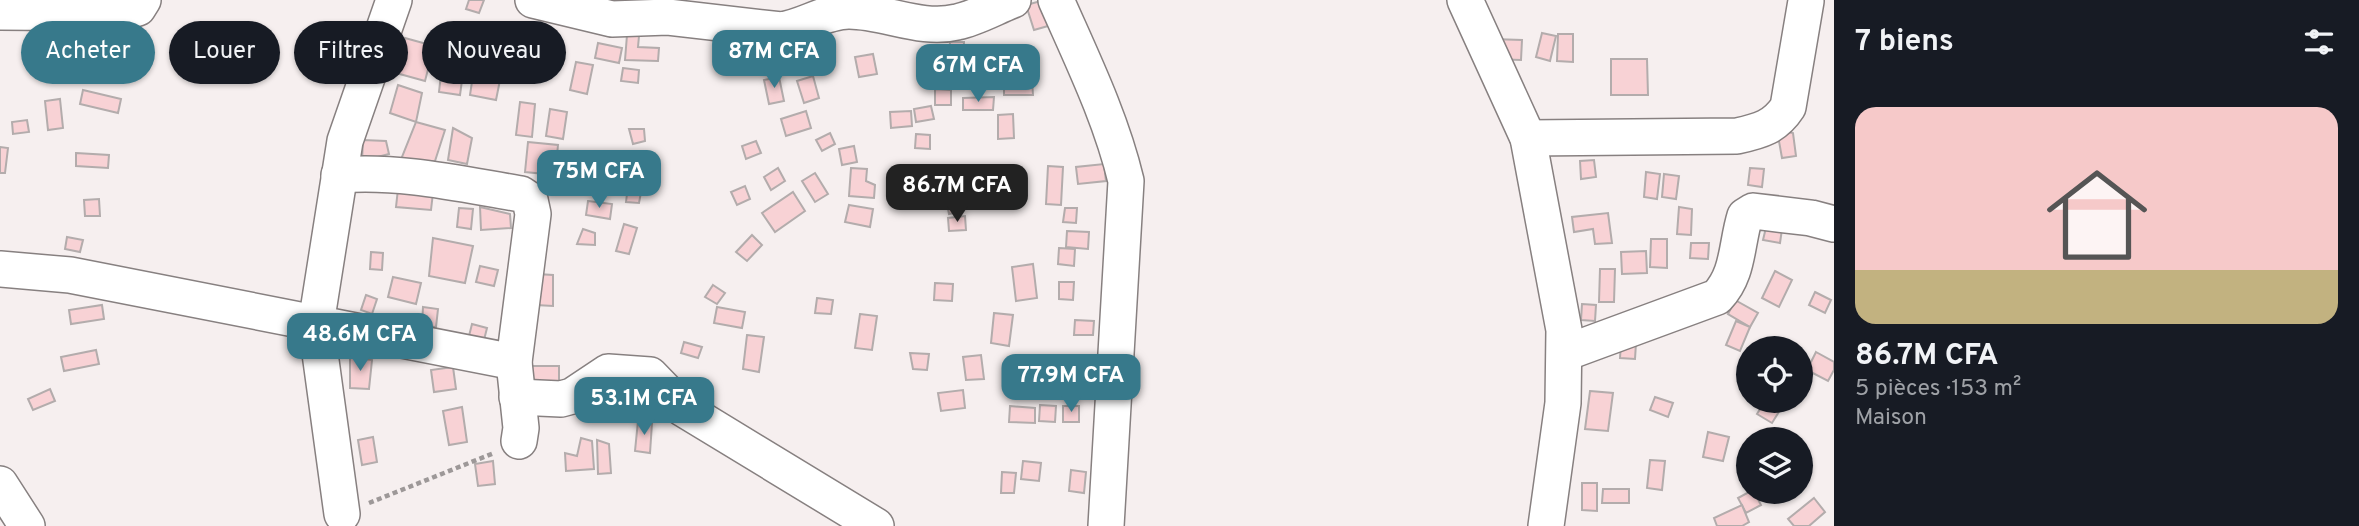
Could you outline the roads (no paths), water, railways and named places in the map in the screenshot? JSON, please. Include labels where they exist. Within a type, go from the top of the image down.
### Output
[{"type":"street","points":[[0,12],[123,13],[138,8],[143,0]]},
{"type":"street","points":[[342,514],[316,324],[339,175],[355,107],[394,0]]},
{"type":"street","points":[[533,0],[612,19],[668,18],[780,30],[846,11],[876,13],[917,22],[957,22],[1013,0]]},
{"type":"street","points":[[1056,0],[1099,100],[1120,155],[1126,181],[1106,526]]},
{"type":"street","points":[[1465,0],[1528,138],[1552,258],[1566,353],[1563,402],[1546,526]]},
{"type":"street","points":[[1797,0],[1834,5]]},
{"type":"street","points":[[1528,138],[1737,136],[1761,131],[1779,121],[1788,107],[1805,1]]},
{"type":"street","points":[[339,175],[407,175],[527,197],[533,205],[514,362],[521,428],[519,441]]},
{"type":"street","points":[[1566,353],[1717,298],[1734,272],[1745,216],[1753,211],[1811,218],[1834,224]]},
{"type":"street","points":[[0,269],[71,275],[514,362]]},
{"type":"street","points":[[517,397],[561,400],[608,372],[650,375],[682,408],[876,526]]},
{"type":"street","points":[[0,484],[27,526]]}]
